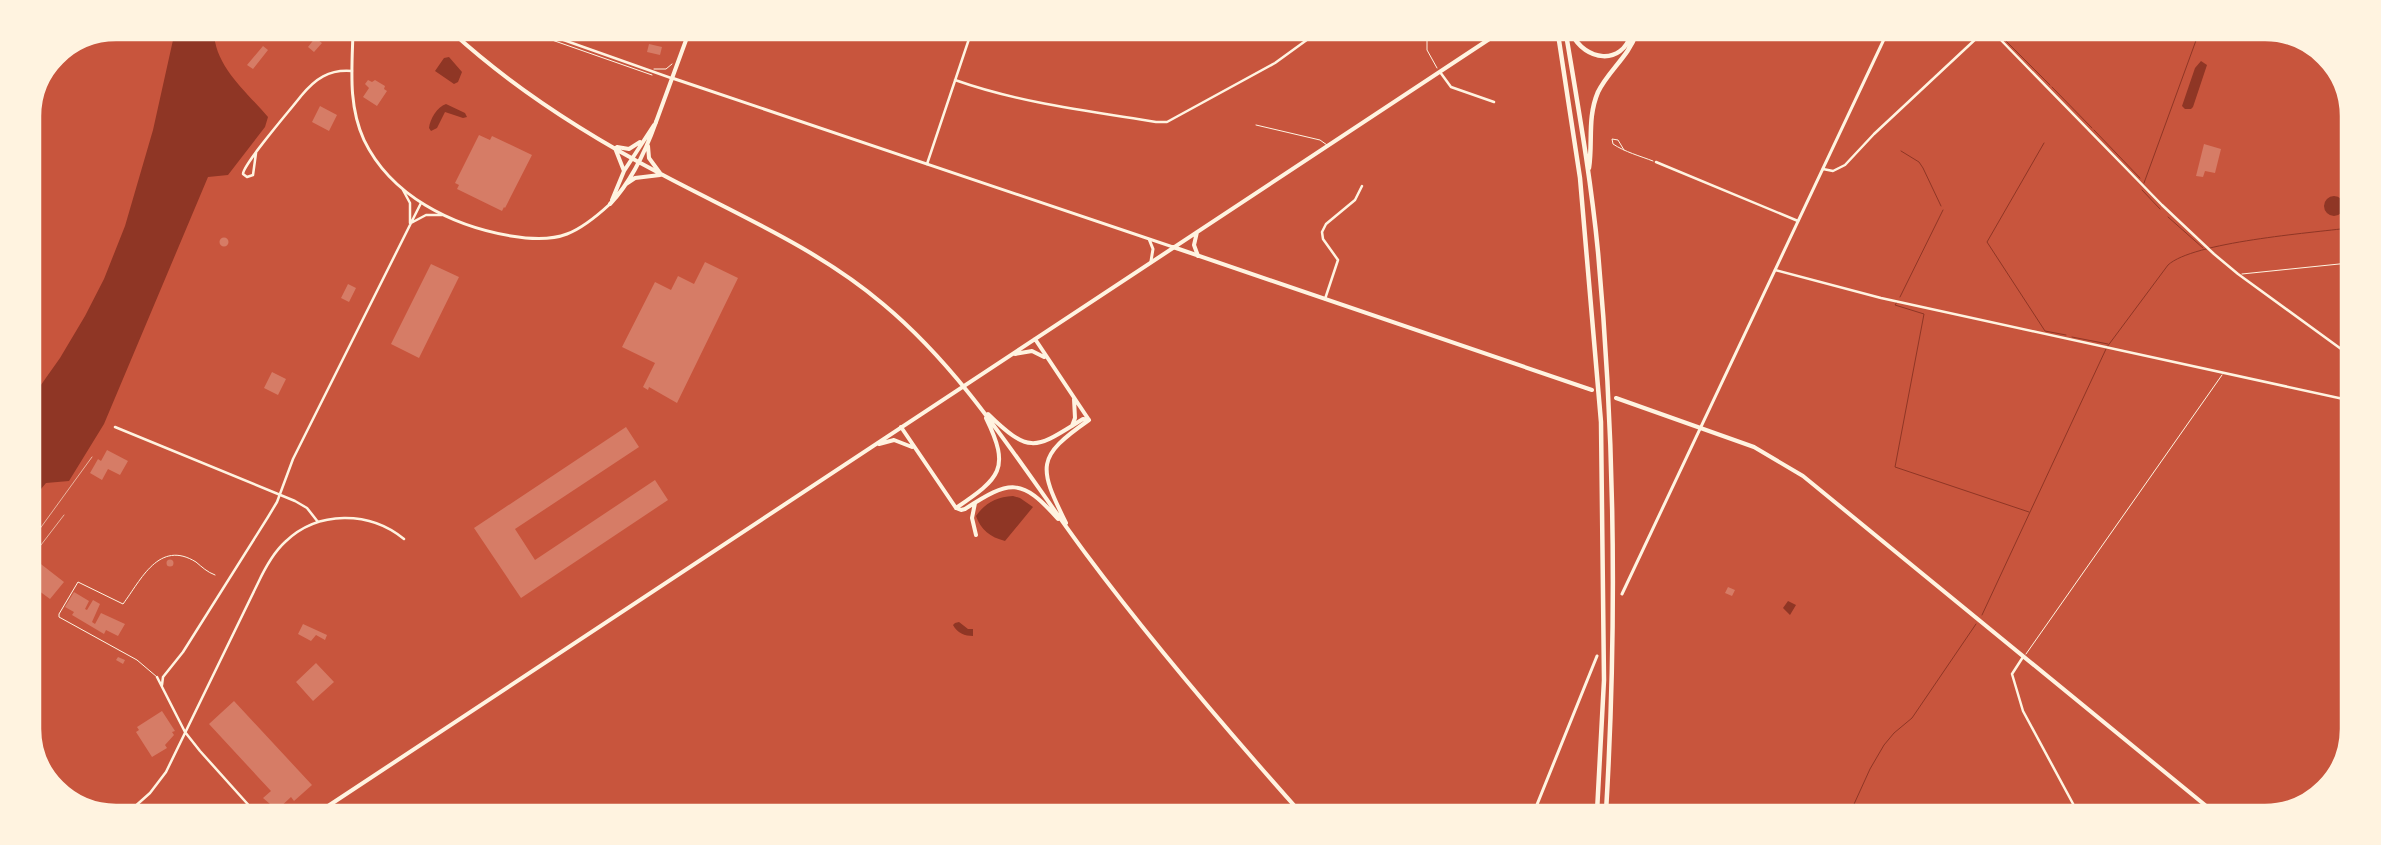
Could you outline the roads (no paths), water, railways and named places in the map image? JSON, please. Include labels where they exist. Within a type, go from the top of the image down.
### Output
[{"type":"highway","points":[[1559,40],[1580,178],[1601,422],[1604,680],[1598,805]]},
{"type":"highway","points":[[1567,40],[1588,172],[1598,251],[1606,355],[1614,584],[1611,725],[1606,805]]},
{"type":"highway","points":[[1576,40],[1584,51],[1603,56],[1623,48],[1628,40]]},
{"type":"highway","points":[[1588,172],[1590,126],[1595,100],[1604,81],[1630,48],[1633,40]]},
{"type":"main road","points":[[462,40],[529,92],[615,148],[662,175],[803,248],[835,268],[903,321],[955,375],[981,407],[1089,558],[1178,671],[1294,805]]},
{"type":"main road","points":[[610,204],[624,186],[648,144],[686,40]]},
{"type":"main road","points":[[330,805],[1488,40]]},
{"type":"main road","points":[[610,204],[624,172],[656,122]]},
{"type":"main road","points":[[608,143],[629,148],[644,139]]},
{"type":"main road","points":[[648,144],[649,158],[662,175]]},
{"type":"main road","points":[[615,148],[624,172]]},
{"type":"main road","points":[[624,186],[635,178],[662,175]]},
{"type":"main road","points":[[1198,231],[1194,240],[1198,256]]},
{"type":"main road","points":[[1173,247],[1592,390]]},
{"type":"main road","points":[[1035,339],[1089,420]]},
{"type":"main road","points":[[1010,355],[1032,351],[1046,358]]},
{"type":"main road","points":[[1616,398],[1754,447],[1803,476],[2205,805]]},
{"type":"main road","points":[[1072,426],[1075,418],[1074,399]]},
{"type":"main road","points":[[981,407],[1008,434],[1022,442],[1038,444],[1046,442],[1083,420],[1089,420]]},
{"type":"main road","points":[[956,508],[988,484],[999,465],[999,445],[981,407]]},
{"type":"main road","points":[[1071,534],[1050,489],[1046,477],[1046,466],[1049,454],[1058,444],[1089,420]]},
{"type":"main road","points":[[901,427],[956,508],[961,510],[997,490],[1017,487],[1026,489],[1042,500],[1071,534]]},
{"type":"main road","points":[[873,446],[894,440],[909,444],[916,450]]},
{"type":"main road","points":[[976,502],[972,518],[976,535]]},
{"type":"street","points":[[353,40],[352,102],[361,133],[382,168],[402,189],[421,203],[442,215],[484,230],[541,239],[560,236],[574,231],[610,204]]},
{"type":"street","points":[[564,40],[653,73],[1173,247]]},
{"type":"street","points":[[927,164],[968,40]]},
{"type":"street","points":[[955,80],[992,94],[1025,102],[1156,122],[1167,122],[1178,118],[1275,63],[1307,40]]},
{"type":"street","points":[[1622,594],[1884,40]]},
{"type":"street","points":[[1823,169],[1833,171],[1845,165],[1881,128],[1975,40]]},
{"type":"street","points":[[2001,40],[2166,209],[2238,274],[2341,349]]},
{"type":"street","points":[[256,153],[253,175],[247,177],[244,175],[243,170],[256,153],[314,81],[333,72],[352,71]]},
{"type":"street","points":[[1440,72],[1451,87],[1494,102]]},
{"type":"street","points":[[1656,162],[1798,221]]},
{"type":"street","points":[[1325,299],[1338,260],[1323,238],[1322,232],[1326,224],[1355,200],[1362,186]]},
{"type":"street","points":[[402,189],[410,203],[410,224]]},
{"type":"street","points":[[162,685],[163,677],[183,652],[280,495],[293,459],[421,203]]},
{"type":"street","points":[[410,224],[426,215],[442,215]]},
{"type":"street","points":[[1148,239],[1153,249],[1151,261]]},
{"type":"street","points":[[1775,270],[1881,298],[2341,398]]},
{"type":"street","points":[[115,427],[280,495],[307,508],[318,522]]},
{"type":"street","points":[[136,805],[150,793],[166,772],[267,565],[287,540],[302,529],[318,522],[340,518],[366,520],[387,527],[404,539]]},
{"type":"street","points":[[1537,805],[1596,656]]},
{"type":"street","points":[[2023,656],[2012,674],[2023,711],[2074,805]]},
{"type":"street","points":[[157,677],[185,732],[249,805]]},
{"type":"lane","points":[[1256,125],[1320,140],[1328,145]]},
{"type":"lane","points":[[157,677],[138,660],[59,617],[58,614],[78,582],[123,604],[149,568],[160,558],[174,555],[182,557],[195,562],[204,570],[215,575]]},
{"type":"waterway","points":[[2005,40],[2050,85]]},
{"type":"waterway","points":[[2144,183],[2196,40]]},
{"type":"waterway","points":[[2052,87],[2092,128]]},
{"type":"waterway","points":[[2094,130],[2140,178]]},
{"type":"waterway","points":[[2044,143],[1987,242],[2045,331],[2066,335]]},
{"type":"waterway","points":[[1901,151],[1919,162],[1941,206]]},
{"type":"waterway","points":[[2142,190],[2160,209]]},
{"type":"waterway","points":[[1900,297],[1943,210]]},
{"type":"waterway","points":[[2168,217],[2203,248]]},
{"type":"waterway","points":[[2107,347],[2168,265],[2181,257],[2201,250],[2253,240],[2341,229]]},
{"type":"waterway","points":[[1897,302],[1895,305],[1924,314],[1895,467],[2029,512]]},
{"type":"waterway","points":[[2072,337],[2108,344]]},
{"type":"waterway","points":[[1982,615],[2106,349]]},
{"type":"waterway","points":[[1854,805],[1870,769],[1884,745],[1894,733],[1912,718],[1976,624]]},
{"type":"railway","points":[[40,529],[92,457]]},
{"type":"railway","points":[[40,546],[64,515]]}]
